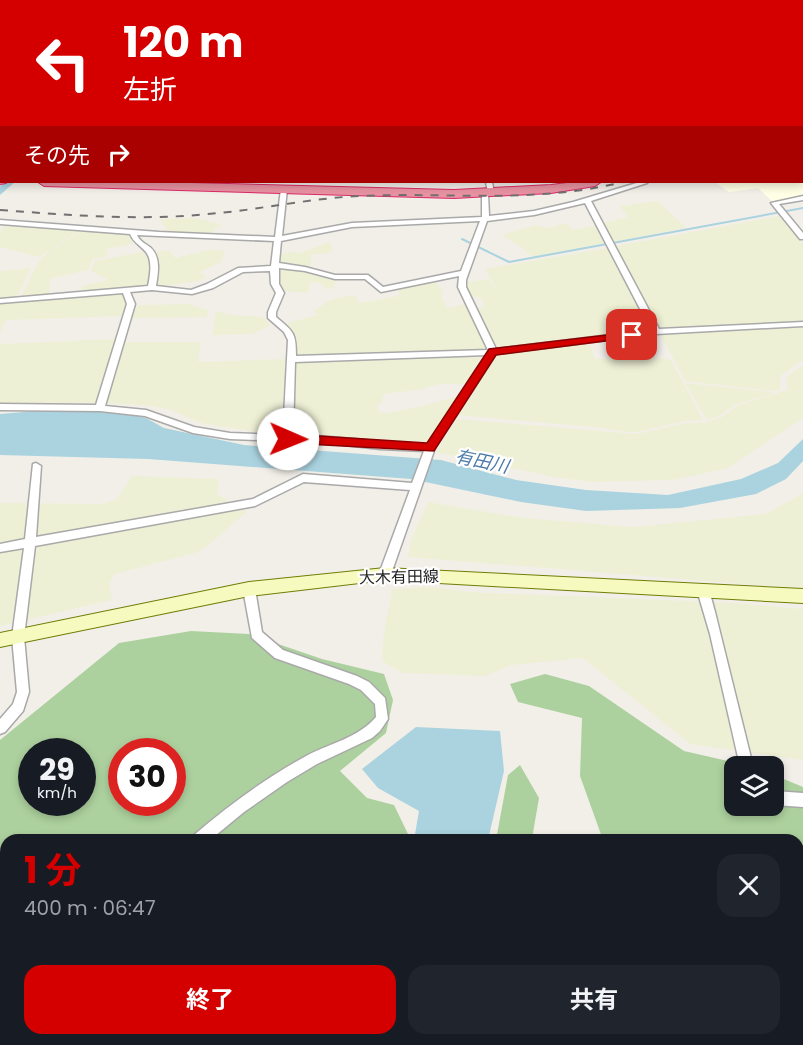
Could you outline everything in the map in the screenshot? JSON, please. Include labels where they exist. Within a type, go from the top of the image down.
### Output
[{"type":"highway","points":[[135,183],[488,190],[551,189],[589,183]]},
{"type":"main road","name":"大木有田線","points":[[0,640],[249,589],[385,574],[803,596]]},
{"type":"street","points":[[614,183],[623,189]]},
{"type":"street","points":[[0,222],[133,232],[279,239],[352,225],[534,213],[642,183]]},
{"type":"street","points":[[281,186],[279,239],[275,267],[275,284],[280,293],[272,312],[272,318],[288,331],[292,340],[288,439]]},
{"type":"street","points":[[488,190],[485,218],[462,287],[493,352]]},
{"type":"street","points":[[803,198],[774,203],[803,237]]},
{"type":"street","points":[[587,200],[656,332]]},
{"type":"street","points":[[133,232],[135,242],[152,254],[154,264],[152,288]]},
{"type":"street","points":[[0,301],[152,288],[192,292],[210,286],[241,270],[275,267],[305,268],[335,277],[368,277],[381,290],[465,273]]},
{"type":"street","points":[[100,408],[131,304],[126,291]]},
{"type":"street","points":[[292,359],[493,352],[656,332],[803,324]]},
{"type":"street","points":[[385,574],[429,449],[493,352]]},
{"type":"street","points":[[0,407],[100,408],[146,413],[193,430],[230,436],[429,449]]},
{"type":"street","points":[[0,728],[19,707],[23,692],[18,636],[30,542],[36,466]]},
{"type":"street","points":[[0,548],[255,502],[303,478],[414,487]]},
{"type":"street","points":[[208,834],[260,793],[313,759],[363,738],[382,719],[381,702],[365,686],[279,654],[256,634],[249,589]]},
{"type":"street","points":[[703,590],[721,648],[732,711],[744,756]]},
{"type":"street","points":[[784,799],[803,800]]},
{"type":"shaded area","points":[[716,183],[803,183],[803,197],[773,202],[758,188],[729,192]]},
{"type":"shaded area","points":[[658,201],[686,228],[613,242],[603,223],[628,217],[620,206]]},
{"type":"shaded area","points":[[779,216],[803,244],[803,322],[660,329],[616,246]]},
{"type":"shaded area","points":[[193,218],[222,224],[210,234],[168,232],[160,219]]},
{"type":"shaded area","points":[[566,223],[573,230],[598,225],[606,243],[532,257],[520,246],[501,235],[537,225],[548,228]]},
{"type":"shaded area","points":[[6,224],[81,230],[39,257],[0,247],[0,233]]},
{"type":"shaded area","points":[[84,230],[130,234],[133,244],[107,249],[107,257],[93,259],[88,270],[50,279],[49,295],[21,296],[39,261],[51,250]]},
{"type":"shaded area","points":[[330,242],[333,252],[311,255],[311,269],[277,264],[279,255],[288,252],[300,253]]},
{"type":"shaded area","points":[[607,248],[649,329],[496,349],[476,308],[485,307],[481,297],[470,297],[467,282],[489,279],[500,295],[485,269]]},
{"type":"shaded area","points":[[169,250],[175,258],[208,250],[225,251],[222,261],[200,272],[206,278],[169,285],[169,288],[157,287],[158,263],[154,253]]},
{"type":"shaded area","points":[[142,252],[148,257],[148,287],[81,293],[82,286],[108,280],[90,270],[95,261]]},
{"type":"shaded area","points":[[276,267],[304,269],[336,278],[334,289],[313,282],[310,283],[308,293],[281,291]]},
{"type":"shaded area","points":[[31,268],[16,298],[0,299],[0,271]]},
{"type":"shaded area","points":[[434,281],[444,291],[441,295],[447,308],[465,304],[487,350],[295,357],[295,337],[284,324],[317,315],[314,311],[328,301],[354,295],[359,303],[399,296],[399,290]]},
{"type":"shaded area","points":[[122,294],[127,304],[123,316],[6,320],[0,332],[0,303]]},
{"type":"shaded area","points":[[188,304],[208,310],[207,317],[131,318],[138,305]]},
{"type":"shaded area","points":[[216,311],[230,315],[263,317],[271,325],[252,334],[212,335]]},
{"type":"shaded area","points":[[803,326],[803,360],[780,376],[780,390],[774,391],[685,381],[661,335]]},
{"type":"shaded area","points":[[117,339],[96,403],[0,404],[0,344]]},
{"type":"shaded area","points":[[123,342],[201,342],[198,362],[285,359],[281,436],[204,424],[170,410],[153,406],[107,403]]},
{"type":"shaded area","points":[[589,342],[595,359],[652,357],[671,360],[703,420],[684,421],[637,432],[627,432],[457,415],[496,355]]},
{"type":"shaded area","points":[[482,355],[466,384],[440,384],[418,390],[383,394],[382,403],[377,405],[377,408],[380,412],[388,413],[458,396],[427,444],[290,436],[296,361]]},
{"type":"shaded area","points":[[803,365],[803,418],[728,468],[673,480],[592,482],[554,477],[436,452],[456,419],[637,434],[686,423],[704,423],[722,417],[739,405],[788,390],[786,378]]},
{"type":"shaded area","points":[[685,383],[771,392],[772,394],[736,404],[719,416],[707,420]]},
{"type":"shaded area","points":[[132,476],[219,479],[217,494],[247,512],[206,547],[195,553],[115,574],[109,584],[112,600],[0,626],[0,503],[103,504],[117,499]]},
{"type":"shaded area","points":[[803,493],[803,589],[408,557],[411,540],[428,502],[524,518],[632,527],[766,514]]},
{"type":"shaded area","points":[[431,587],[470,592],[735,603],[803,609],[803,760],[690,744],[583,658],[512,665],[485,676],[403,673],[382,661],[383,639],[392,589]]},
{"type":"green space","points":[[191,631],[249,634],[322,659],[384,674],[393,700],[386,733],[340,771],[367,798],[394,805],[408,834],[0,834],[0,740],[119,643]]},
{"type":"green space","points":[[545,674],[589,686],[684,751],[724,760],[724,816],[784,816],[784,779],[803,787],[803,834],[601,834],[580,776],[582,718],[518,702],[510,684]]},
{"type":"green space","points":[[520,765],[539,798],[533,834],[497,834],[508,775]]},
{"type":"water","points":[[48,410],[125,413],[146,418],[164,428],[244,445],[441,460],[516,480],[586,490],[668,495],[741,479],[778,463],[803,439],[803,461],[786,479],[756,494],[680,508],[586,511],[521,502],[411,479],[148,459],[0,455],[0,414]]},
{"type":"water","points":[[416,727],[500,731],[504,771],[489,834],[415,834],[419,811],[378,788],[362,769]]},
{"type":"waterway","points":[[0,192],[9,183]]},
{"type":"waterway","points":[[462,239],[509,262],[803,208]]},
{"type":"railway","points":[[0,210],[104,216],[182,216],[342,197],[525,195],[590,189],[618,183]]},
{"type":"route","points":[[288,439],[319,439],[380,446],[430,448],[493,352],[632,335]]},
{"type":"water label","name":"有田川","points":[[482,461]]}]
